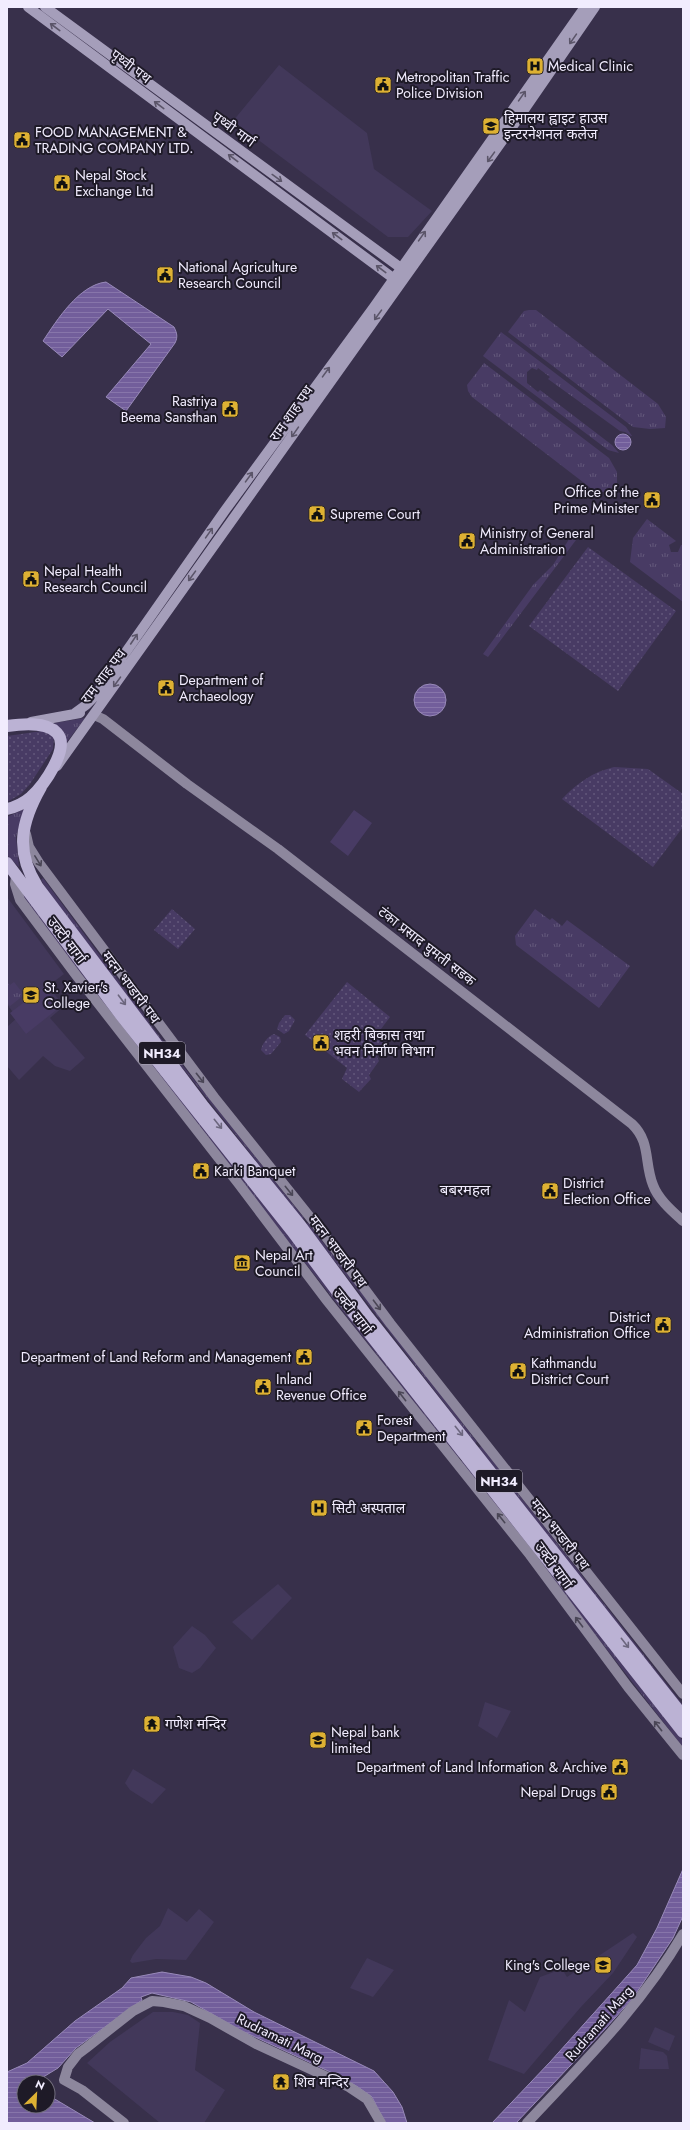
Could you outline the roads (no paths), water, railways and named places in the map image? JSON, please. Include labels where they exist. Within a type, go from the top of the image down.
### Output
[{"type":"highway","points":[[7,726],[29,723]]},
{"type":"highway","name":"मदन भण्डारी पथ","points":[[29,723],[54,731],[60,739],[58,757],[29,809],[25,826],[23,852],[28,869],[37,886],[204,1107],[300,1225],[368,1317],[683,1716]]},
{"type":"highway","points":[[7,809],[22,803],[43,784]]},
{"type":"highway","name":"मदन भण्डारी पथ","points":[[7,863],[167,1075],[292,1231],[351,1310],[683,1732]]},
{"type":"main road","name":"पृथ्वी पथ","points":[[28,7],[193,123]]},
{"type":"main road","name":"पृथ्वी मार्ग","points":[[46,7],[193,123],[404,271]]},
{"type":"main road","name":"राम शाह पथ","points":[[75,712],[94,715],[404,271],[584,7]]},
{"type":"main road","name":"राम शाह पथ","points":[[404,271],[595,7]]},
{"type":"main road","name":"पृथ्वी मार्ग","points":[[220,142],[397,281]]},
{"type":"main road","name":"राम शाह पथ","points":[[75,712],[86,706],[95,696],[226,509],[374,307],[397,281]]},
{"type":"main road","points":[[29,723],[75,712]]},
{"type":"main road","points":[[43,784],[94,715]]},
{"type":"street","name":"टंका प्रसाद घुमती सडक","points":[[94,715],[284,854],[632,1124],[642,1135],[645,1142],[650,1176],[655,1190],[683,1221]]},
{"type":"street","points":[[87,725],[95,721],[101,721],[112,727]]},
{"type":"street","points":[[25,826],[27,840],[39,863],[146,1008],[326,1237],[390,1323],[683,1694]]},
{"type":"street","name":"उक्टी मार्गा","points":[[16,876],[15,884],[20,900],[67,963],[238,1183],[328,1302],[530,1555],[632,1693],[683,1755]]},
{"type":"street","name":"Rudramati Marg","points":[[526,2123],[618,2026],[640,2000],[683,1934]]},
{"type":"street","name":"Rudramati Marg","points":[[124,2123],[82,2090],[64,2080],[68,2067],[78,2054],[134,2011],[152,2001],[184,2006],[210,2018],[256,2044],[340,2082],[367,2100],[381,2123]]},
{"type":"place","name":"Medical Clinic","points":[[535,66]]},
{"type":"place","name":"Metropolitan Traffic Police Division","points":[[383,85]]},
{"type":"place","name":"हिमालय ह्वाइट हाउस इन्टरनेशनल कलेज","points":[[491,126]]},
{"type":"place","name":"FOOD MANAGEMENT & TRADING COMPANY LTD.","points":[[22,140]]},
{"type":"place","name":"Nepal Stock Exchange Ltd","points":[[62,183]]},
{"type":"place","name":"National Agriculture Research Council","points":[[165,275]]},
{"type":"place","name":"Rastriya Beema Sansthan","points":[[230,409]]},
{"type":"place","name":"Office of the Prime Minister","points":[[652,500]]},
{"type":"place","name":"Supreme Court","points":[[317,514]]},
{"type":"place","name":"Ministry of General Administration","points":[[467,541]]},
{"type":"place","name":"Nepal Health Research Council","points":[[31,579]]},
{"type":"place","name":"Department of Archaeology","points":[[166,688]]},
{"type":"place","name":"St. Xavier's College","points":[[31,995]]},
{"type":"place","name":"शहरी बिकास तथा भवन निर्माण विभाग","points":[[321,1043]]},
{"type":"place","name":"Karki Banquet","points":[[201,1171]]},
{"type":"place","name":"District Election Office","points":[[550,1191]]},
{"type":"place","name":"Nepal Art Council","points":[[242,1263]]},
{"type":"place","name":"District Administration Office","points":[[663,1325]]},
{"type":"place","name":"Department of Land Reform and Management","points":[[304,1357]]},
{"type":"place","name":"Kathmandu District Court","points":[[518,1371]]},
{"type":"place","name":"Inland Revenue Office","points":[[263,1387]]},
{"type":"place","name":"Forest Department","points":[[364,1428]]},
{"type":"place","name":"सिटी अस्पताल","points":[[319,1508]]},
{"type":"place","name":"गणेश मन्दिर","points":[[152,1724]]},
{"type":"place","name":"Nepal bank limited","points":[[318,1740]]},
{"type":"place","name":"Department of Land Information & Archive","points":[[620,1767]]},
{"type":"place","name":"Nepal Drugs","points":[[609,1792]]},
{"type":"place","name":"King's College","points":[[603,1965]]},
{"type":"place","name":"शिव मन्दिर","points":[[281,2082]]},
{"type":"district","name":"बबरमहल","points":[[465,1190]]}]
